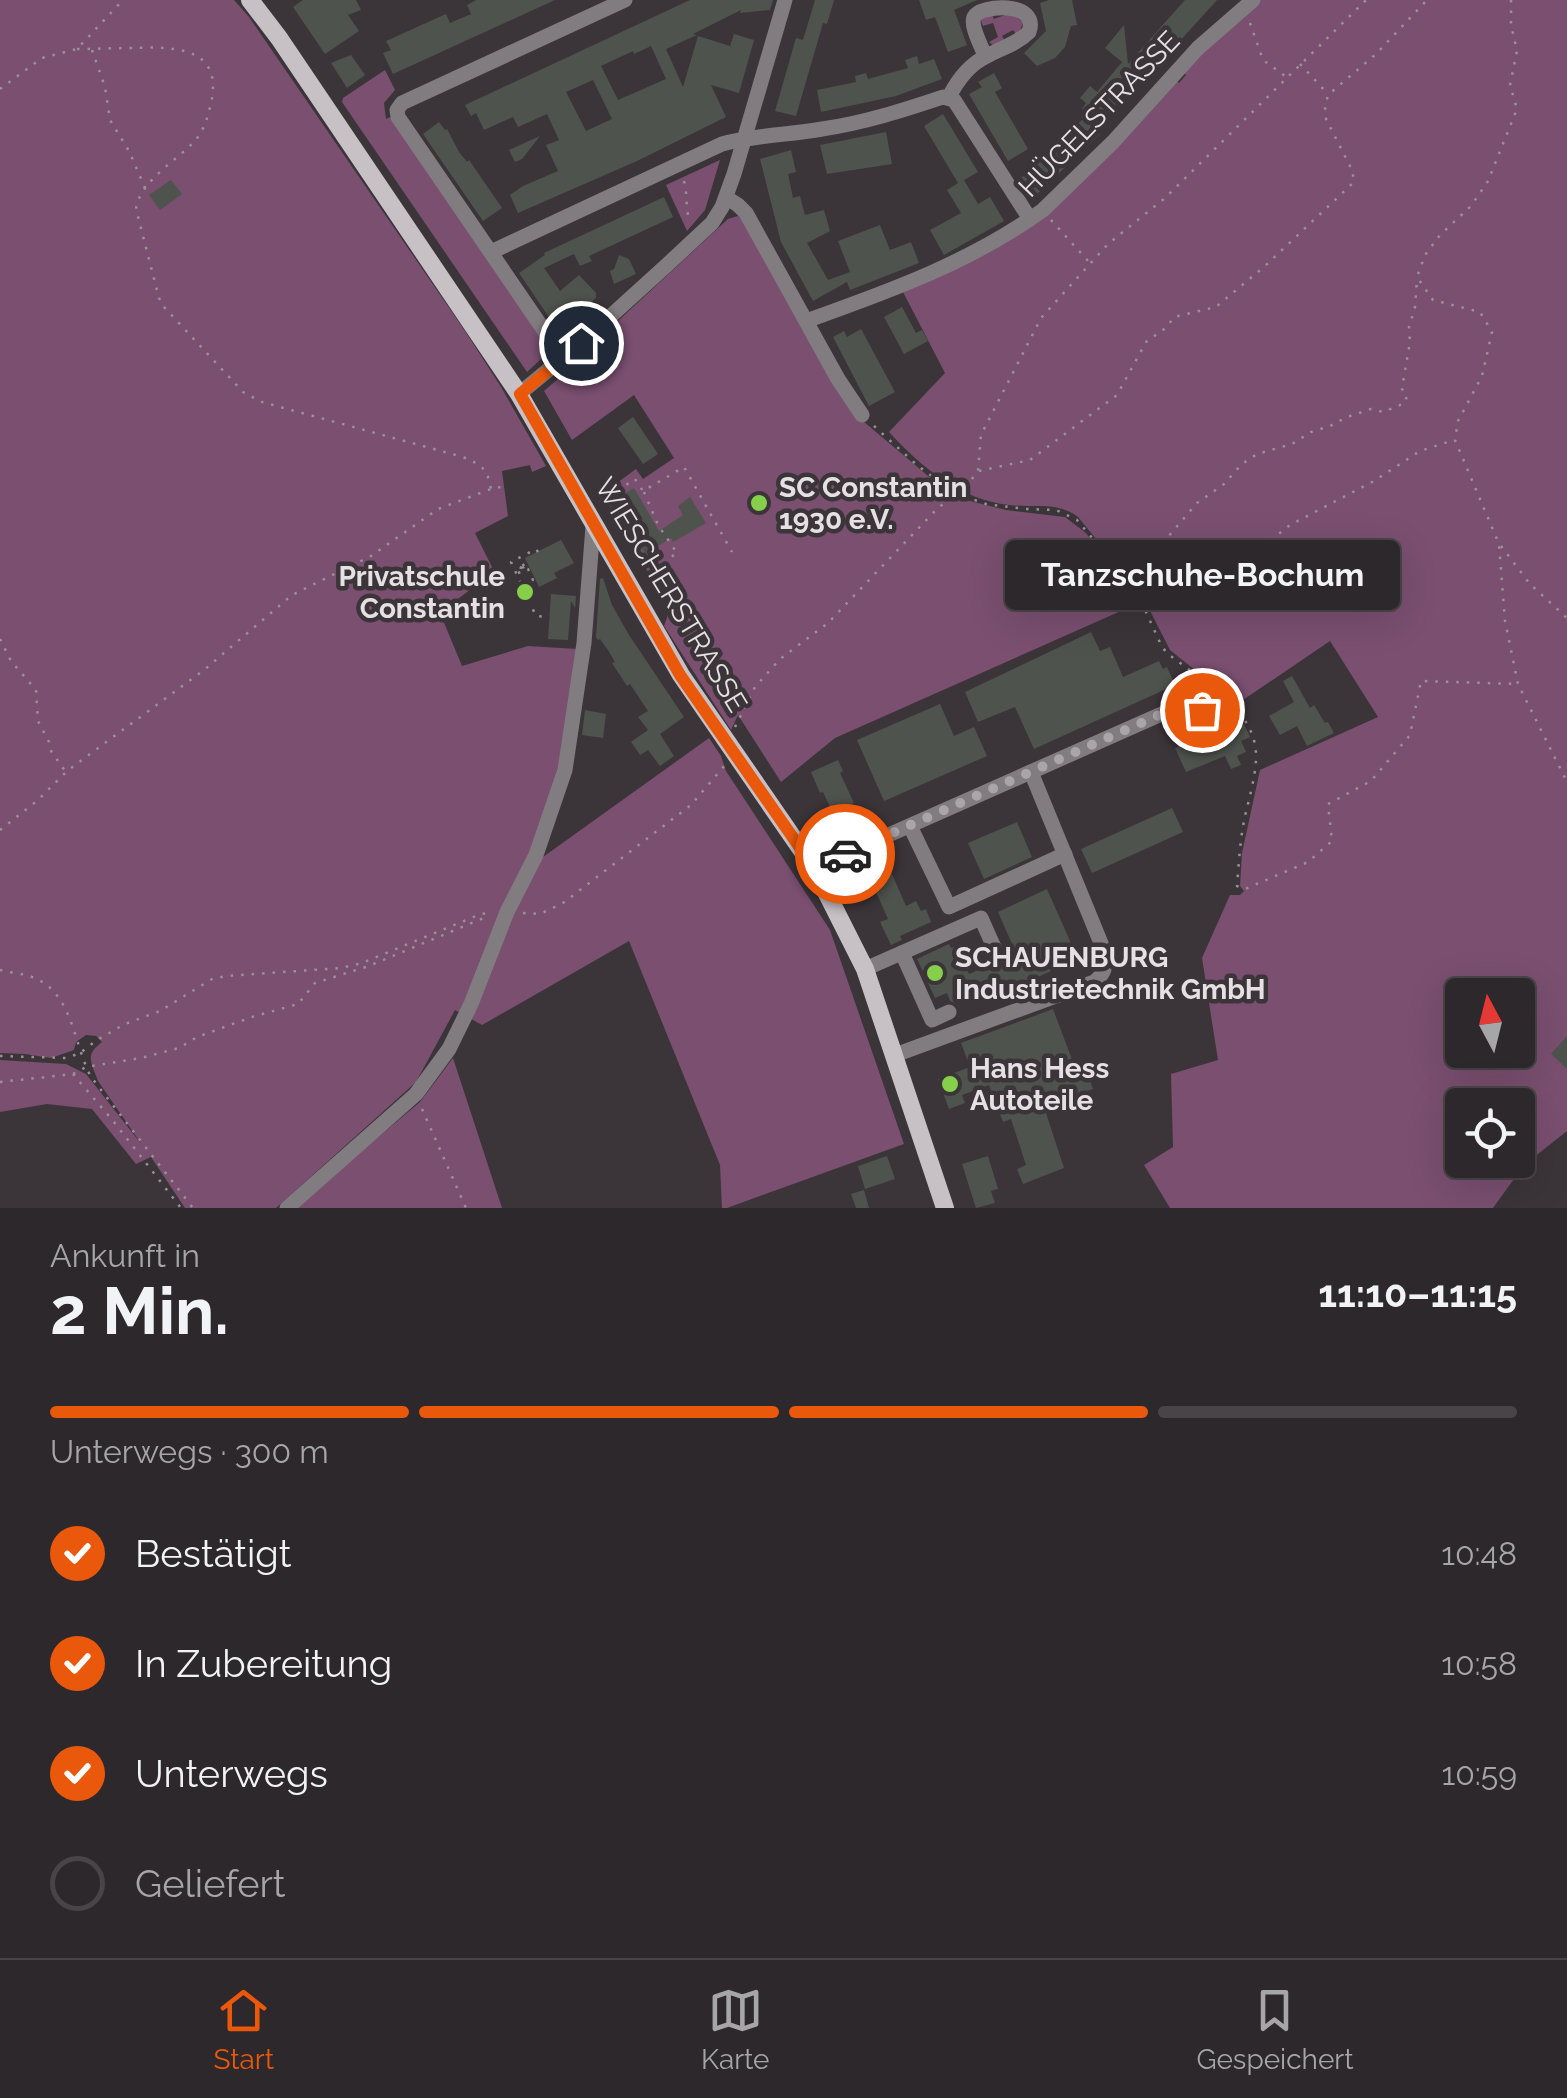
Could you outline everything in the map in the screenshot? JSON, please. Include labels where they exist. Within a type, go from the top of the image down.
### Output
[{"type":"main road","name":"WIESCHERSTRASSE","points":[[250,0],[520,394],[680,675],[814,868],[865,969],[944,1208]]},
{"type":"street","points":[[563,358],[398,117],[397,110],[402,103],[625,0]]},
{"type":"street","points":[[520,394],[712,223],[727,198],[785,0]]},
{"type":"street","name":"HÜGELSTRASSE","points":[[806,320],[930,275],[996,242],[1037,215],[1113,142],[1242,5]]},
{"type":"street","points":[[491,252],[722,144],[862,122],[949,97],[965,72],[985,56]]},
{"type":"street","points":[[949,97],[1037,215]]},
{"type":"street","points":[[727,198],[746,213],[862,414]]},
{"type":"street","points":[[287,1208],[416,1094],[450,1049],[471,1004],[507,912],[536,855],[565,770],[584,643],[590,518]]},
{"type":"street","points":[[814,868],[1166,712],[1202,710]]},
{"type":"street","points":[[895,1055],[1102,976],[1106,965],[1094,924],[1031,772]]},
{"type":"street","points":[[910,826],[949,907],[1065,854]]},
{"type":"street","points":[[865,969],[981,918],[997,954]]},
{"type":"street","points":[[902,952],[932,1020],[949,1012]]},
{"type":"path","points":[[77,49],[122,0]]},
{"type":"path","points":[[0,1056],[67,1058],[111,1032],[160,1011],[212,979],[341,968],[481,914],[540,914],[564,903],[691,804],[718,774],[756,686],[780,660],[828,624],[933,513],[966,487],[978,471],[981,435],[1041,318],[1108,244],[1165,198],[1366,0]]},
{"type":"path","points":[[978,471],[1030,460],[1116,395],[1146,342],[1174,317],[1216,307],[1353,182],[1354,172],[1326,118],[1328,96],[1428,0]]},
{"type":"path","points":[[1120,573],[1155,552],[1197,503],[1256,454],[1292,444],[1310,432],[1370,409],[1383,412],[1405,403],[1407,395],[1402,389],[1409,327],[1425,254],[1471,206],[1488,181],[1517,109],[1510,86],[1518,51],[1510,0]]},
{"type":"path","points":[[1242,5],[1263,60],[1286,78]]},
{"type":"path","points":[[0,89],[42,58],[77,49],[162,47],[184,49],[201,58],[210,72],[213,90],[208,115],[196,140],[169,162],[137,199],[136,209],[164,306],[243,392],[262,402],[463,457],[488,472],[491,489]]},
{"type":"path","points":[[92,49],[105,86],[110,120],[146,190]]},
{"type":"path","points":[[1300,64],[1328,96]]},
{"type":"path","points":[[677,165],[685,182],[689,219],[699,235]]},
{"type":"path","points":[[1037,215],[1058,230],[1090,264]]},
{"type":"path","points":[[1417,277],[1433,300],[1480,312],[1492,332],[1482,376],[1458,420],[1456,440],[1499,544],[1530,584],[1567,618]]},
{"type":"path","points":[[862,414],[918,466],[955,493],[986,504],[1056,510],[1077,520],[1136,590],[1162,647],[1237,708],[1254,737],[1257,752],[1254,786],[1239,852],[1238,886],[1245,889],[1308,862],[1332,842],[1328,804],[1371,781],[1410,735],[1422,681],[1518,684]]},
{"type":"path","points":[[1136,590],[1229,573],[1290,524],[1374,481],[1420,451],[1456,440]]},
{"type":"path","points":[[643,491],[684,467],[732,552]]},
{"type":"path","points":[[590,518],[636,479],[677,553],[668,560]]},
{"type":"path","points":[[0,830],[66,771],[204,670],[292,595],[371,556],[438,509],[506,486]]},
{"type":"path","points":[[1499,544],[1505,621],[1518,684],[1567,782]]},
{"type":"path","points":[[522,545],[527,554]]},
{"type":"path","points":[[538,552],[536,549],[511,562],[536,616],[549,617]]},
{"type":"path","points":[[516,574],[525,567],[535,579]]},
{"type":"path","points":[[0,639],[11,662],[36,690],[38,722],[50,751],[66,771]]},
{"type":"path","points":[[1202,710],[1217,690]]},
{"type":"path","points":[[0,1082],[73,1074],[86,1066],[179,1048],[197,1037],[298,1004],[315,983],[329,977],[369,966],[479,918],[507,912]]},
{"type":"path","points":[[0,970],[33,977],[53,990],[72,1020],[91,1077],[192,1208]]},
{"type":"path","points":[[73,1074],[181,1208]]},
{"type":"path","points":[[416,1094],[466,1208]]},
{"type":"shaded area","points":[[0,0],[234,0],[249,17],[465,331],[546,466],[532,472],[530,465],[502,471],[508,516],[475,533],[494,571],[440,613],[462,666],[528,646],[577,649],[561,769],[536,862],[709,738],[726,771],[830,930],[904,1144],[722,1208],[720,1165],[629,941],[482,1025],[455,1010],[416,1082],[276,1208],[185,1208],[151,1157],[136,1164],[92,1109],[47,1104],[0,1112],[0,1060],[66,1064],[86,1074],[142,1145],[98,1081],[91,1058],[102,1042],[96,1036],[86,1035],[76,1042],[74,1050],[51,1058],[0,1053]]},
{"type":"shaded area","points":[[1259,0],[1567,0],[1567,1131],[1535,1156],[1535,1088],[1445,1088],[1445,1178],[1515,1178],[1493,1208],[1170,1208],[1144,1165],[1173,1147],[1171,1074],[1218,1060],[1202,958],[1230,895],[1244,891],[1240,886],[1242,853],[1260,770],[1378,717],[1330,641],[1237,704],[1170,650],[1142,595],[1078,517],[1054,507],[991,502],[958,489],[928,469],[889,432],[945,373],[903,292],[1001,244],[1174,79],[1179,83],[1186,75],[1182,70]]},
{"type":"shaded area","points":[[1005,9],[1023,22],[1020,31],[1002,36],[1005,41],[995,47],[989,42],[998,37],[993,23],[983,26],[981,21],[992,14],[994,19],[1005,15]]},
{"type":"shaded area","points":[[385,70],[395,90],[384,103],[386,119],[390,117],[551,350],[527,372],[342,102]]},
{"type":"shaded area","points":[[720,160],[705,210],[687,231],[666,185]]},
{"type":"shaded area","points":[[738,216],[745,220],[857,416],[940,486],[962,499],[1006,510],[1065,517],[1086,533],[1139,603],[835,738],[781,782],[738,715],[731,730],[664,626],[670,609],[602,494],[636,469],[643,479],[674,458],[634,395],[572,440],[544,391],[728,219]]},
{"type":"shaded area","points":[[453,1058],[502,1208],[294,1208],[420,1102]]},
{"type":"building","points":[[303,0],[356,0],[361,10],[348,15],[359,31],[325,54],[293,7]]},
{"type":"building","points":[[476,0],[555,0],[393,74],[383,53],[391,50],[386,41],[446,14],[450,23],[471,14],[467,5]]},
{"type":"building","points":[[690,0],[773,0],[770,10],[740,13],[741,10],[666,49],[683,87],[698,36],[730,46],[734,34],[754,40],[739,93],[711,85],[726,117],[518,213],[510,195],[558,171],[546,145],[559,140],[547,114],[518,127],[513,117],[484,130],[476,113],[471,116],[465,105]],"holes":[[[651,46],[666,79],[618,100],[601,66]],[[593,80],[612,119],[586,131],[566,92]]]},
{"type":"building","points":[[815,0],[834,0],[827,24],[823,23],[796,116],[775,111],[796,38],[803,40]]},
{"type":"building","points":[[919,0],[977,0],[954,10],[967,45],[948,52],[935,17],[926,20]]},
{"type":"building","points":[[1072,0],[1077,25],[1071,26],[1065,47],[1055,58],[1037,66],[1024,53],[1046,31],[1040,3]]},
{"type":"building","points":[[1185,0],[1217,0],[1158,65],[1155,62],[1143,73],[1099,124],[1096,130],[1100,134],[1036,195],[1020,179],[1083,119],[1086,103],[1080,98],[1090,86],[1097,92],[1122,62],[1105,48],[1124,25],[1128,64]]},
{"type":"building","points":[[351,55],[365,75],[347,88],[331,63]]},
{"type":"building","points":[[917,56],[919,64],[934,59],[942,79],[896,96],[821,112],[817,90],[856,82],[855,76],[866,73],[868,79],[908,68],[905,60]]},
{"type":"building","points":[[994,73],[1002,88],[995,92],[1028,149],[1008,161],[969,94],[982,87],[978,82]]},
{"type":"building","points":[[943,114],[978,172],[964,180],[978,204],[990,197],[1004,221],[944,255],[930,230],[961,213],[947,190],[958,183],[924,126]]},
{"type":"building","points":[[439,122],[502,208],[483,221],[423,134]]},
{"type":"building","points":[[886,132],[892,164],[827,174],[820,145]]},
{"type":"building","points":[[540,136],[522,159],[515,162],[509,150]]},
{"type":"building","points":[[791,150],[796,172],[788,174],[793,198],[800,196],[805,215],[824,210],[830,231],[807,243],[828,280],[850,272],[838,241],[880,225],[890,250],[911,242],[919,263],[850,290],[847,282],[813,301],[781,242],[760,159]]},
{"type":"building","points":[[171,180],[182,194],[160,210],[149,195]]},
{"type":"building","points":[[664,197],[673,217],[589,256],[592,261],[580,266],[574,254],[544,268],[560,291],[579,275],[596,293],[576,320],[559,332],[519,273],[544,253]]},
{"type":"building","points":[[619,255],[629,259],[636,274],[614,284],[610,271]]},
{"type":"building","points":[[902,307],[916,333],[922,330],[928,341],[904,354],[884,317]]},
{"type":"building","points":[[861,329],[895,392],[869,406],[833,337],[844,331],[847,337]]},
{"type":"building","points":[[633,417],[658,454],[643,464],[618,428]]},
{"type":"building","points":[[634,488],[659,531],[683,515],[678,506],[690,497],[706,523],[645,554],[629,528],[637,524],[620,496]]},
{"type":"building","points":[[561,540],[574,563],[554,573],[557,578],[539,587],[525,558]]},
{"type":"building","points":[[603,578],[612,605],[629,635],[684,717],[660,734],[674,756],[660,766],[648,750],[640,755],[631,742],[648,730],[638,717],[648,711],[596,637]]},
{"type":"building","points":[[551,594],[576,596],[575,608],[571,601],[568,640],[548,639]]},
{"type":"building","points":[[1091,632],[1100,651],[1110,647],[1123,677],[1159,661],[1163,669],[1167,667],[1175,685],[1034,749],[1015,707],[978,722],[965,692]]},
{"type":"building","points":[[1292,676],[1310,708],[1314,705],[1334,733],[1307,746],[1297,726],[1280,735],[1269,716],[1294,702],[1283,681]]},
{"type":"building","points":[[940,704],[954,736],[974,727],[987,756],[884,801],[857,740]]},
{"type":"building","points":[[585,710],[606,714],[603,738],[582,735]]},
{"type":"building","points":[[1244,724],[1250,737],[1241,741],[1246,752],[1237,756],[1241,765],[1231,769],[1225,756],[1186,772],[1175,748],[1194,740],[1199,751],[1229,737],[1226,732]]},
{"type":"building","points":[[838,760],[860,830],[844,837],[811,772]]},
{"type":"building","points":[[1172,808],[1183,832],[1092,873],[1081,849]]},
{"type":"building","points":[[1017,822],[1032,857],[984,879],[968,843]]},
{"type":"building","points":[[888,865],[906,906],[916,901],[921,911],[926,909],[931,922],[900,936],[902,940],[891,945],[880,922],[888,919],[868,874]]},
{"type":"building","points":[[1047,889],[1078,959],[980,1003],[976,994],[955,1003],[947,993],[935,998],[917,959],[949,944],[951,948],[956,946],[969,974],[1002,964],[1016,953],[998,912]]},
{"type":"building","points":[[1053,1009],[1076,1070],[1085,1067],[1093,1089],[1044,1107],[1064,1168],[1023,1184],[1017,1169],[1026,1165],[1011,1119],[1003,1122],[989,1085],[962,1095],[965,1103],[949,1109],[938,1079],[970,1067],[961,1043]]},
{"type":"building","points":[[1567,1036],[1567,1069],[1551,1054]]},
{"type":"building","points":[[887,1156],[895,1179],[865,1189],[858,1166]]},
{"type":"building","points":[[988,1156],[998,1189],[991,1191],[995,1203],[976,1208],[962,1164]]},
{"type":"building","points":[[864,1190],[869,1208],[856,1208],[851,1194]]},
{"type":"way so far","points":[[845,854],[1166,712],[1202,710]]},
{"type":"place","name":"SC Constantin 1930 e.V.","points":[[759,503]]},
{"type":"place","name":"Privatschule Constantin","points":[[525,592]]},
{"type":"place","name":"Tanzschuhe-Bochum","points":[[1202,710]]},
{"type":"place","name":"SCHAUENBURG Industrietechnik GmbH","points":[[935,973]]},
{"type":"place","name":"Hans Hess Autoteile","points":[[950,1084]]},
{"type":"route","points":[[581,343],[520,394],[680,675],[814,868],[845,854]]}]
